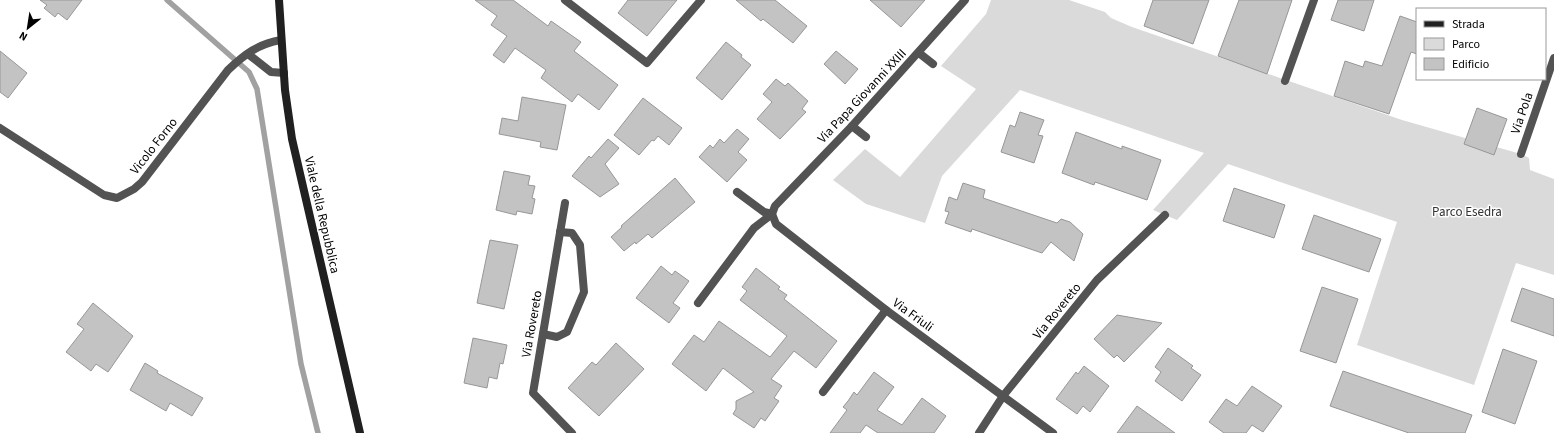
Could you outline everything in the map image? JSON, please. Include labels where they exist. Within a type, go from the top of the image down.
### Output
[{"type":"main road","name":"Viale della Repubblica","points":[[279,0],[284,74],[292,139],[360,433]]},
{"type":"street","points":[[565,0],[647,63],[701,0]]},
{"type":"street","name":"Via Papa Giovanni XXIII","points":[[698,303],[754,228],[774,210],[852,126],[965,0]]},
{"type":"street","points":[[1285,81],[1314,0]]},
{"type":"street","name":"Vicolo Forno","points":[[0,128],[104,195],[117,198],[134,189],[142,182],[228,70],[245,55],[264,43],[281,40]]},
{"type":"street","points":[[919,53],[933,64]]},
{"type":"street","points":[[245,55],[271,72],[284,74]]},
{"type":"street","name":"Via Pola","points":[[1521,154],[1554,58]]},
{"type":"street","points":[[852,126],[866,137]]},
{"type":"street","points":[[737,192],[764,212],[774,210]]},
{"type":"street","name":"Via Rovereto","points":[[565,203],[533,393],[572,433]]},
{"type":"street","name":"Via Friuli","points":[[774,210],[776,224],[886,310],[1054,433]]},
{"type":"street","name":"Via Rovereto","points":[[979,433],[1003,396],[1097,280],[1165,215]]},
{"type":"street","points":[[543,334],[557,337],[567,332],[584,292],[580,245],[572,233],[560,232]]},
{"type":"street","points":[[823,392],[886,310]]},
{"type":"green space","name":"Parco Esedra","points":[[991,0],[1069,0],[1105,12],[1111,18],[1132,27],[1402,120],[1521,154],[1529,158],[1530,170],[1554,179],[1554,275],[1516,263],[1474,385],[1357,345],[1397,222],[1228,164],[1177,220],[1153,210],[1204,153],[1020,90],[942,176],[925,223],[866,204],[833,180],[865,149],[900,177],[976,89],[941,66],[986,14]]},
{"type":"building","points":[[40,0],[82,0],[67,20],[58,13],[55,17],[44,8],[47,5]]},
{"type":"building","points":[[475,0],[513,0],[548,26],[551,21],[581,42],[574,51],[618,85],[599,110],[578,94],[572,102],[541,78],[546,70],[515,48],[504,63],[493,55],[507,36],[491,25],[497,16]]},
{"type":"building","points":[[628,0],[677,0],[647,36],[618,13]]},
{"type":"building","points":[[736,0],[775,0],[807,26],[793,43],[763,19],[761,21]]},
{"type":"building","points":[[870,0],[925,0],[901,27]]},
{"type":"building","points":[[1153,0],[1209,0],[1193,44],[1144,26]]},
{"type":"building","points":[[1239,0],[1292,0],[1267,74],[1218,56]]},
{"type":"building","points":[[1338,0],[1374,0],[1364,31],[1331,20]]},
{"type":"building","points":[[1400,16],[1416,22],[1416,54],[1411,52],[1389,114],[1334,96],[1345,61],[1363,67],[1365,61],[1382,66]]},
{"type":"building","points":[[726,42],[742,55],[741,57],[751,65],[722,100],[696,78]]},
{"type":"building","points":[[0,51],[27,73],[8,98],[0,92]]},
{"type":"building","points":[[836,51],[858,69],[845,84],[824,64]]},
{"type":"building","points":[[776,79],[785,86],[788,83],[808,101],[802,109],[806,112],[780,139],[757,119],[772,102],[763,94]]},
{"type":"building","points":[[522,97],[566,105],[557,150],[540,147],[541,142],[499,134],[502,118],[518,121]]},
{"type":"building","points":[[643,98],[682,128],[669,145],[658,136],[654,141],[652,140],[639,155],[614,135]]},
{"type":"building","points":[[1477,108],[1507,119],[1494,155],[1464,144]]},
{"type":"building","points":[[1020,112],[1044,120],[1038,135],[1043,136],[1034,163],[1001,152],[1010,125],[1015,127]]},
{"type":"building","points":[[737,129],[749,139],[738,152],[747,160],[727,182],[699,157],[710,145],[713,148],[720,139],[724,143]]},
{"type":"building","points":[[1076,132],[1122,149],[1122,146],[1161,160],[1147,200],[1095,182],[1094,185],[1062,173]]},
{"type":"building","points":[[608,139],[619,148],[605,164],[619,184],[600,197],[572,176],[589,156],[591,158]]},
{"type":"building","points":[[504,171],[530,176],[528,185],[535,186],[532,198],[535,199],[532,214],[517,211],[516,215],[496,210]]},
{"type":"building","points":[[675,178],[695,202],[652,238],[648,234],[636,244],[635,242],[624,251],[611,237],[622,227],[621,226]]},
{"type":"building","points":[[963,183],[985,190],[983,198],[1057,223],[1061,219],[1070,222],[1083,234],[1074,261],[1051,242],[1042,253],[972,229],[971,232],[945,223],[949,212],[945,211],[949,197],[957,200]]},
{"type":"building","points":[[1234,188],[1285,205],[1274,238],[1223,221]]},
{"type":"building","points":[[1314,215],[1381,239],[1369,272],[1302,249]]},
{"type":"building","points":[[490,240],[518,245],[504,309],[477,303]]},
{"type":"building","points":[[661,266],[672,275],[675,271],[689,281],[673,303],[680,308],[669,323],[636,298]]},
{"type":"building","points":[[756,268],[780,287],[778,289],[787,295],[784,299],[837,341],[816,368],[794,351],[771,379],[782,386],[774,398],[779,401],[765,421],[761,418],[754,428],[733,414],[736,409],[736,401],[754,392],[723,368],[706,391],[672,364],[694,335],[704,342],[719,321],[770,357],[787,336],[740,300],[747,291],[742,287]]},
{"type":"building","points":[[1322,287],[1358,299],[1336,363],[1300,351]]},
{"type":"building","points":[[1522,288],[1554,299],[1554,336],[1511,321]]},
{"type":"building","points":[[93,303],[133,336],[108,372],[96,364],[91,371],[66,352],[84,329],[77,324]]},
{"type":"building","points":[[1117,315],[1162,323],[1124,362],[1117,355],[1114,358],[1094,339]]},
{"type":"building","points":[[473,338],[507,345],[503,364],[500,363],[497,379],[489,377],[487,388],[464,383]]},
{"type":"building","points":[[616,343],[644,369],[599,416],[568,388],[592,362],[596,365]]},
{"type":"building","points":[[1168,348],[1193,366],[1191,368],[1201,375],[1182,401],[1155,381],[1161,372],[1155,367]]},
{"type":"building","points":[[1503,349],[1537,361],[1515,424],[1482,412]]},
{"type":"building","points":[[145,363],[158,371],[157,373],[203,398],[192,416],[170,403],[166,411],[130,390]]},
{"type":"building","points":[[1084,366],[1109,386],[1090,412],[1083,406],[1077,414],[1056,399],[1076,372],[1078,374]]},
{"type":"building","points":[[1343,371],[1472,415],[1465,433],[1409,433],[1330,406]]},
{"type":"building","points":[[874,372],[894,387],[877,410],[902,425],[922,398],[946,416],[934,433],[878,433],[866,425],[860,433],[830,433],[847,410],[843,407],[854,392],[857,395]]},
{"type":"building","points":[[1252,386],[1282,406],[1263,432],[1252,425],[1246,433],[1224,433],[1209,422],[1226,399],[1237,406]]},
{"type":"building","points":[[1137,406],[1175,433],[1117,433]]},
{"type":"waterway","points":[[167,0],[249,72],[257,89],[301,364],[318,433]]}]
